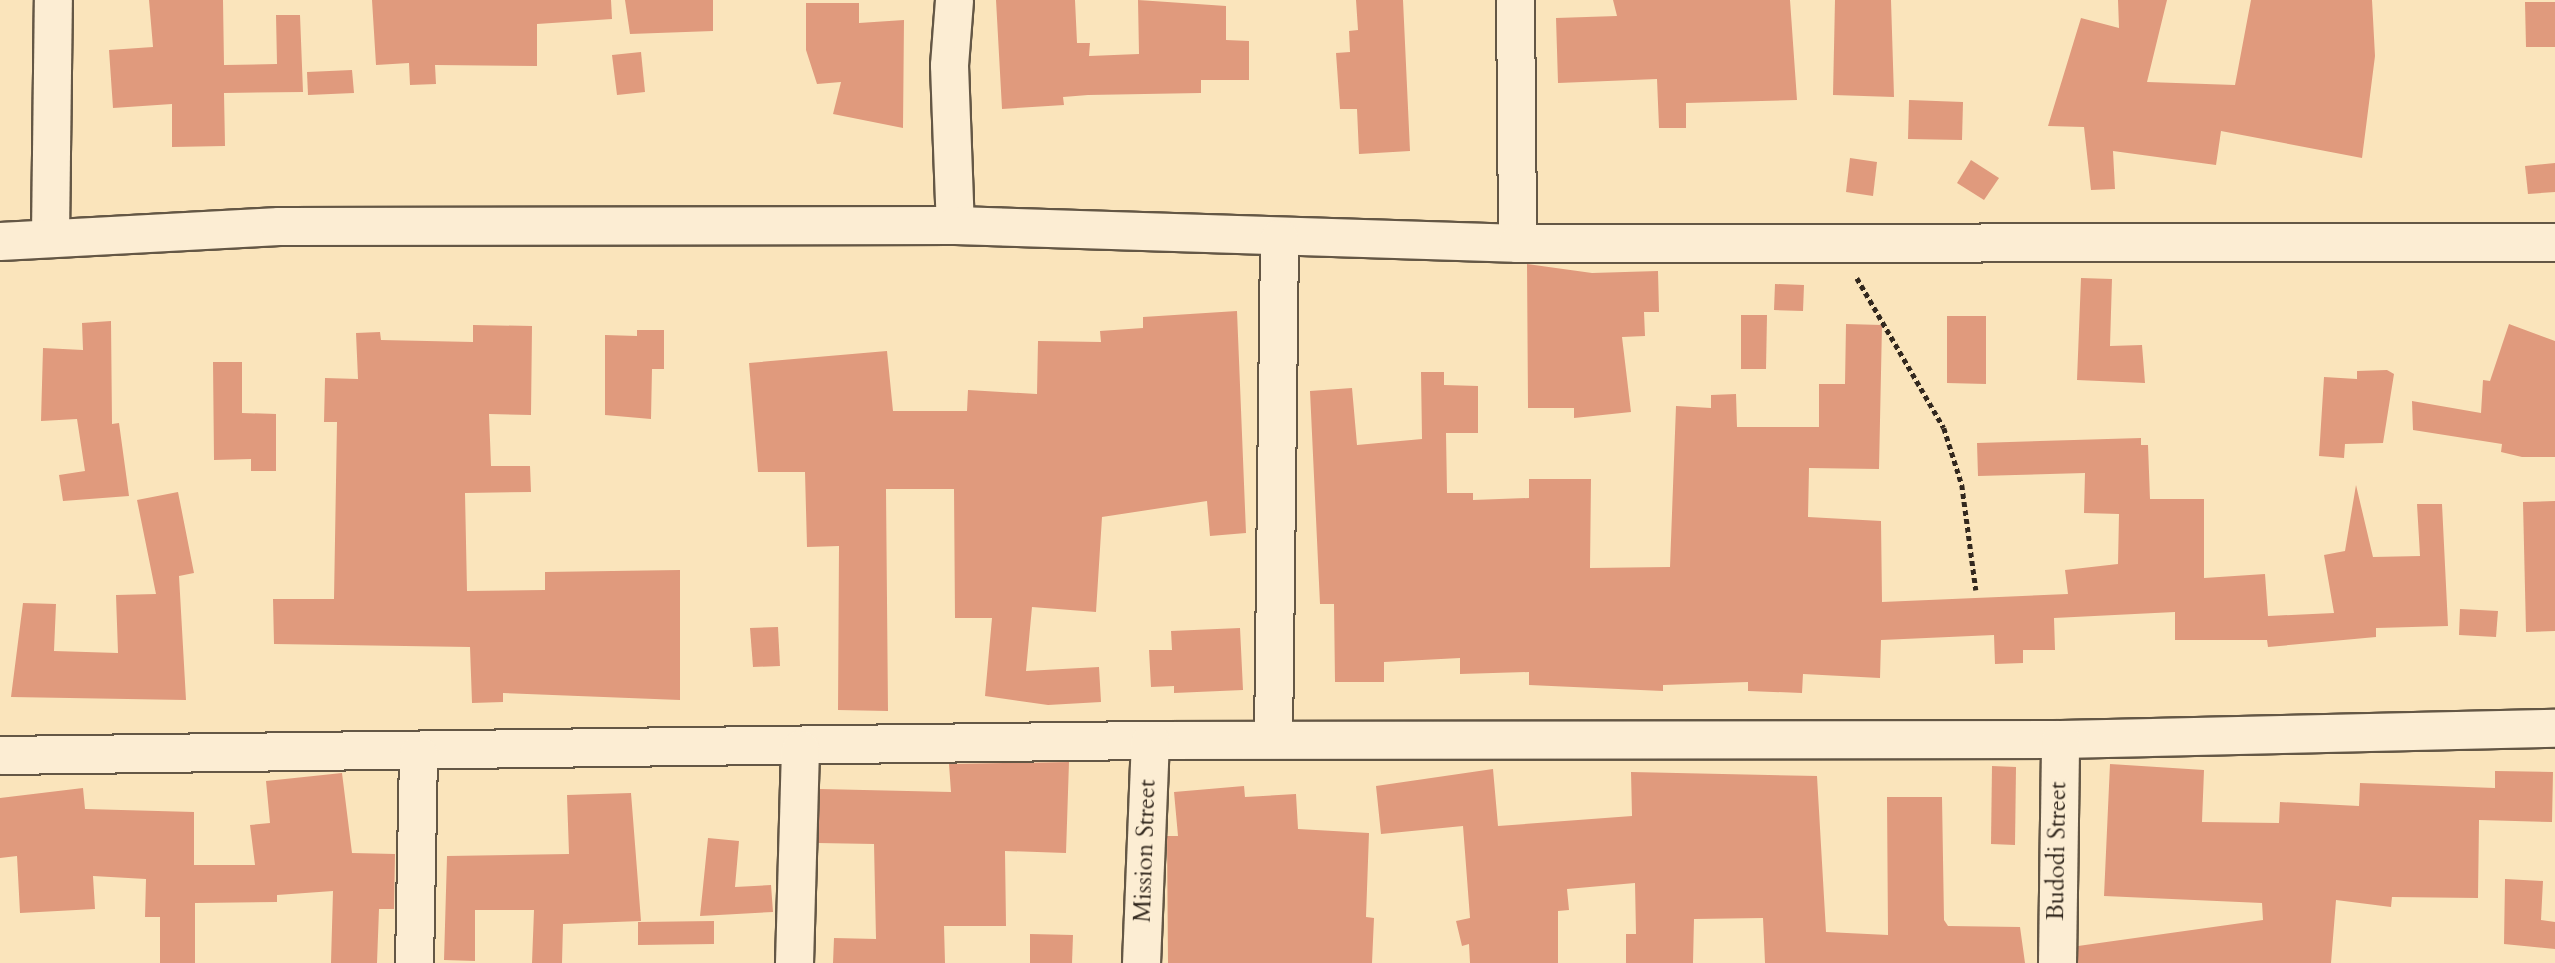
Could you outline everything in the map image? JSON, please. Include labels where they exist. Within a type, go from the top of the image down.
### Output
[{"type":"street","points":[[50,235],[53,0]]},
{"type":"street","points":[[954,0],[949,65],[955,225]]},
{"type":"street","points":[[1515,0],[1517,243]]},
{"type":"street","points":[[0,241],[50,235],[279,226],[881,230],[955,225],[1279,238],[1517,243],[2555,242]]},
{"type":"street","points":[[1273,739],[1279,238]]},
{"type":"street","points":[[0,755],[418,754],[1273,739],[2060,739],[2555,728]]},
{"type":"street","name":"Budodi Street","points":[[2057,963],[2060,739]]},
{"type":"street","name":"Mission Street","points":[[1141,963],[1150,740]]},
{"type":"street","points":[[794,963],[800,749]]},
{"type":"street","points":[[414,963],[418,754]]},
{"type":"path","points":[[1819,244],[1860,280],[1940,419],[1962,485],[1976,590]]},
{"type":"building","points":[[149,0],[223,0],[224,65],[277,64],[276,15],[300,15],[303,92],[224,93],[225,146],[172,147],[172,104],[113,108],[109,50],[153,47]]},
{"type":"building","points":[[372,0],[611,0],[612,19],[537,24],[537,66],[435,65],[436,84],[410,85],[409,63],[376,65]]},
{"type":"building","points":[[625,0],[713,0],[713,31],[630,34]]},
{"type":"building","points":[[996,0],[1075,0],[1077,43],[1090,43],[1089,56],[1139,54],[1138,0],[1226,6],[1226,40],[1249,41],[1249,80],[1201,80],[1201,93],[1063,97],[1064,105],[1002,109]]},
{"type":"building","points":[[1356,0],[1403,0],[1410,151],[1359,154],[1357,109],[1340,109],[1336,53],[1350,52],[1349,31],[1358,30]]},
{"type":"building","points":[[1613,0],[1790,0],[1797,100],[1686,103],[1686,128],[1659,128],[1657,79],[1558,83],[1556,18],[1617,16]]},
{"type":"building","points":[[1835,0],[1891,0],[1894,97],[1833,95]]},
{"type":"building","points":[[2118,0],[2167,0],[2147,82],[2235,85],[2251,0],[2372,0],[2375,56],[2362,158],[2221,131],[2216,165],[2113,151],[2115,189],[2091,190],[2084,127],[2048,126],[2081,18],[2119,28]]},
{"type":"building","points":[[2525,2],[2555,2],[2555,47],[2526,47]]},
{"type":"building","points":[[806,3],[859,3],[859,23],[904,20],[903,128],[833,114],[841,82],[817,84],[806,50]]},
{"type":"building","points":[[641,52],[645,92],[617,95],[612,55]]},
{"type":"building","points":[[352,70],[354,93],[308,95],[307,72]]},
{"type":"building","points":[[1909,100],[1963,102],[1962,140],[1908,139]]},
{"type":"building","points":[[1850,158],[1877,162],[1873,196],[1846,192]]},
{"type":"building","points":[[1971,160],[1999,178],[1984,200],[1957,183]]},
{"type":"building","points":[[2555,163],[2555,192],[2528,194],[2525,166]]},
{"type":"building","points":[[1527,264],[1592,273],[1658,271],[1659,312],[1644,312],[1645,336],[1622,337],[1631,412],[1574,418],[1574,408],[1528,408]]},
{"type":"building","points":[[2081,278],[2112,279],[2110,346],[2142,345],[2145,383],[2077,380]]},
{"type":"building","points":[[1775,284],[1804,285],[1803,311],[1774,310]]},
{"type":"building","points":[[1237,311],[1246,533],[1210,536],[1207,501],[1102,517],[1096,612],[1032,607],[1026,671],[1099,667],[1101,702],[1048,705],[985,696],[992,618],[955,618],[954,489],[886,489],[888,711],[838,710],[839,546],[807,547],[805,472],[758,472],[749,363],[887,351],[893,411],[967,411],[968,390],[1037,394],[1038,341],[1101,342],[1100,331],[1143,328],[1143,317]]},
{"type":"building","points":[[1741,315],[1767,315],[1766,369],[1741,369]]},
{"type":"building","points":[[1947,316],[1986,316],[1986,384],[1947,383]]},
{"type":"building","points":[[111,321],[112,424],[119,423],[129,496],[63,501],[59,475],[85,471],[77,419],[41,421],[43,348],[83,350],[82,323]]},
{"type":"building","points":[[1846,324],[1882,325],[1879,469],[1809,468],[1808,517],[1881,521],[1882,602],[2068,594],[2065,570],[2118,564],[2119,514],[2084,513],[2085,473],[1978,476],[1977,443],[2141,438],[2141,445],[2148,445],[2150,499],[2204,499],[2204,578],[2265,574],[2268,616],[2334,613],[2324,555],[2345,551],[2356,485],[2373,557],[2420,556],[2417,504],[2442,504],[2448,626],[2376,628],[2376,637],[2268,647],[2267,640],[2175,640],[2175,612],[2054,618],[2055,650],[2023,650],[2023,663],[1995,664],[1994,635],[1881,640],[1880,678],[1803,674],[1802,693],[1748,691],[1748,682],[1663,685],[1663,691],[1529,685],[1529,672],[1460,674],[1460,658],[1384,662],[1384,682],[1335,682],[1334,604],[1320,604],[1310,391],[1352,388],[1357,445],[1422,439],[1421,372],[1444,372],[1444,385],[1478,386],[1478,433],[1446,433],[1447,493],[1473,493],[1473,500],[1529,498],[1529,479],[1591,479],[1590,568],[1670,567],[1676,406],[1711,408],[1711,395],[1736,394],[1737,427],[1819,427],[1819,384],[1845,384]]},
{"type":"building","points":[[2509,324],[2555,341],[2555,457],[2522,457],[2501,452],[2502,444],[2413,430],[2412,401],[2481,413],[2483,380],[2490,381]]},
{"type":"building","points":[[473,325],[532,326],[531,415],[489,414],[491,466],[530,466],[531,492],[465,493],[467,591],[545,590],[545,572],[680,570],[680,700],[503,693],[503,702],[472,703],[470,647],[274,644],[273,599],[334,599],[337,422],[324,422],[325,378],[358,379],[356,333],[380,332],[381,340],[473,342]]},
{"type":"building","points":[[637,330],[664,330],[664,369],[652,369],[651,419],[605,415],[605,335],[637,336]]},
{"type":"building","points":[[213,362],[242,362],[242,413],[276,414],[276,471],[251,471],[251,459],[214,460]]},
{"type":"building","points":[[2387,370],[2394,374],[2383,443],[2345,444],[2344,458],[2319,456],[2324,377],[2357,379],[2357,371]]},
{"type":"building","points":[[178,492],[194,573],[179,576],[186,700],[11,697],[23,603],[56,604],[54,651],[118,653],[116,595],[156,594],[137,500]]},
{"type":"building","points":[[2555,501],[2555,631],[2526,632],[2523,502]]},
{"type":"building","points":[[2460,609],[2498,611],[2496,637],[2459,635]]},
{"type":"building","points":[[778,627],[780,666],[753,667],[750,628]]},
{"type":"building","points":[[1240,628],[1243,690],[1174,693],[1174,686],[1151,687],[1149,650],[1172,650],[1171,631]]},
{"type":"building","points":[[1069,762],[1066,853],[1005,851],[1006,926],[944,926],[945,963],[833,963],[834,938],[876,939],[874,844],[818,843],[820,789],[951,792],[949,764]]},
{"type":"building","points":[[2110,764],[2204,770],[2202,822],[2279,823],[2280,802],[2359,806],[2360,783],[2495,788],[2495,771],[2553,772],[2552,822],[2479,820],[2478,898],[2392,897],[2391,907],[2336,900],[2331,963],[2078,963],[2078,946],[2263,920],[2262,903],[2104,896]]},
{"type":"building","points":[[1992,766],[2016,767],[2015,845],[1991,844]]},
{"type":"building","points":[[1493,769],[1498,826],[1632,816],[1631,772],[1817,776],[1826,932],[1888,935],[1887,797],[1942,797],[1944,920],[1948,926],[2020,927],[2025,963],[1765,963],[1763,918],[1694,919],[1693,963],[1626,963],[1626,934],[1636,934],[1635,883],[1567,889],[1569,910],[1558,911],[1558,963],[1470,963],[1469,944],[1462,946],[1456,921],[1470,918],[1463,826],[1381,834],[1376,786]]},
{"type":"building","points":[[342,773],[352,853],[395,854],[394,909],[379,909],[377,963],[331,963],[333,891],[277,895],[277,902],[195,903],[195,963],[160,963],[160,917],[145,917],[146,879],[93,876],[95,909],[20,913],[17,856],[0,858],[0,798],[83,788],[85,809],[194,812],[194,865],[255,865],[250,825],[270,823],[266,781]]},
{"type":"building","points":[[1244,786],[1245,797],[1296,794],[1298,829],[1369,833],[1366,917],[1374,918],[1372,963],[1168,963],[1167,836],[1178,836],[1174,792]]},
{"type":"building","points":[[631,793],[641,921],[563,924],[562,963],[532,963],[534,910],[475,910],[475,961],[444,960],[447,856],[569,854],[567,795]]},
{"type":"building","points":[[708,838],[739,841],[735,887],[771,885],[773,912],[700,916]]},
{"type":"building","points":[[2505,879],[2543,881],[2541,920],[2555,922],[2555,949],[2504,944]]},
{"type":"building","points":[[714,921],[714,944],[638,945],[638,922]]},
{"type":"building","points":[[1030,934],[1073,935],[1072,963],[1030,963]]}]
